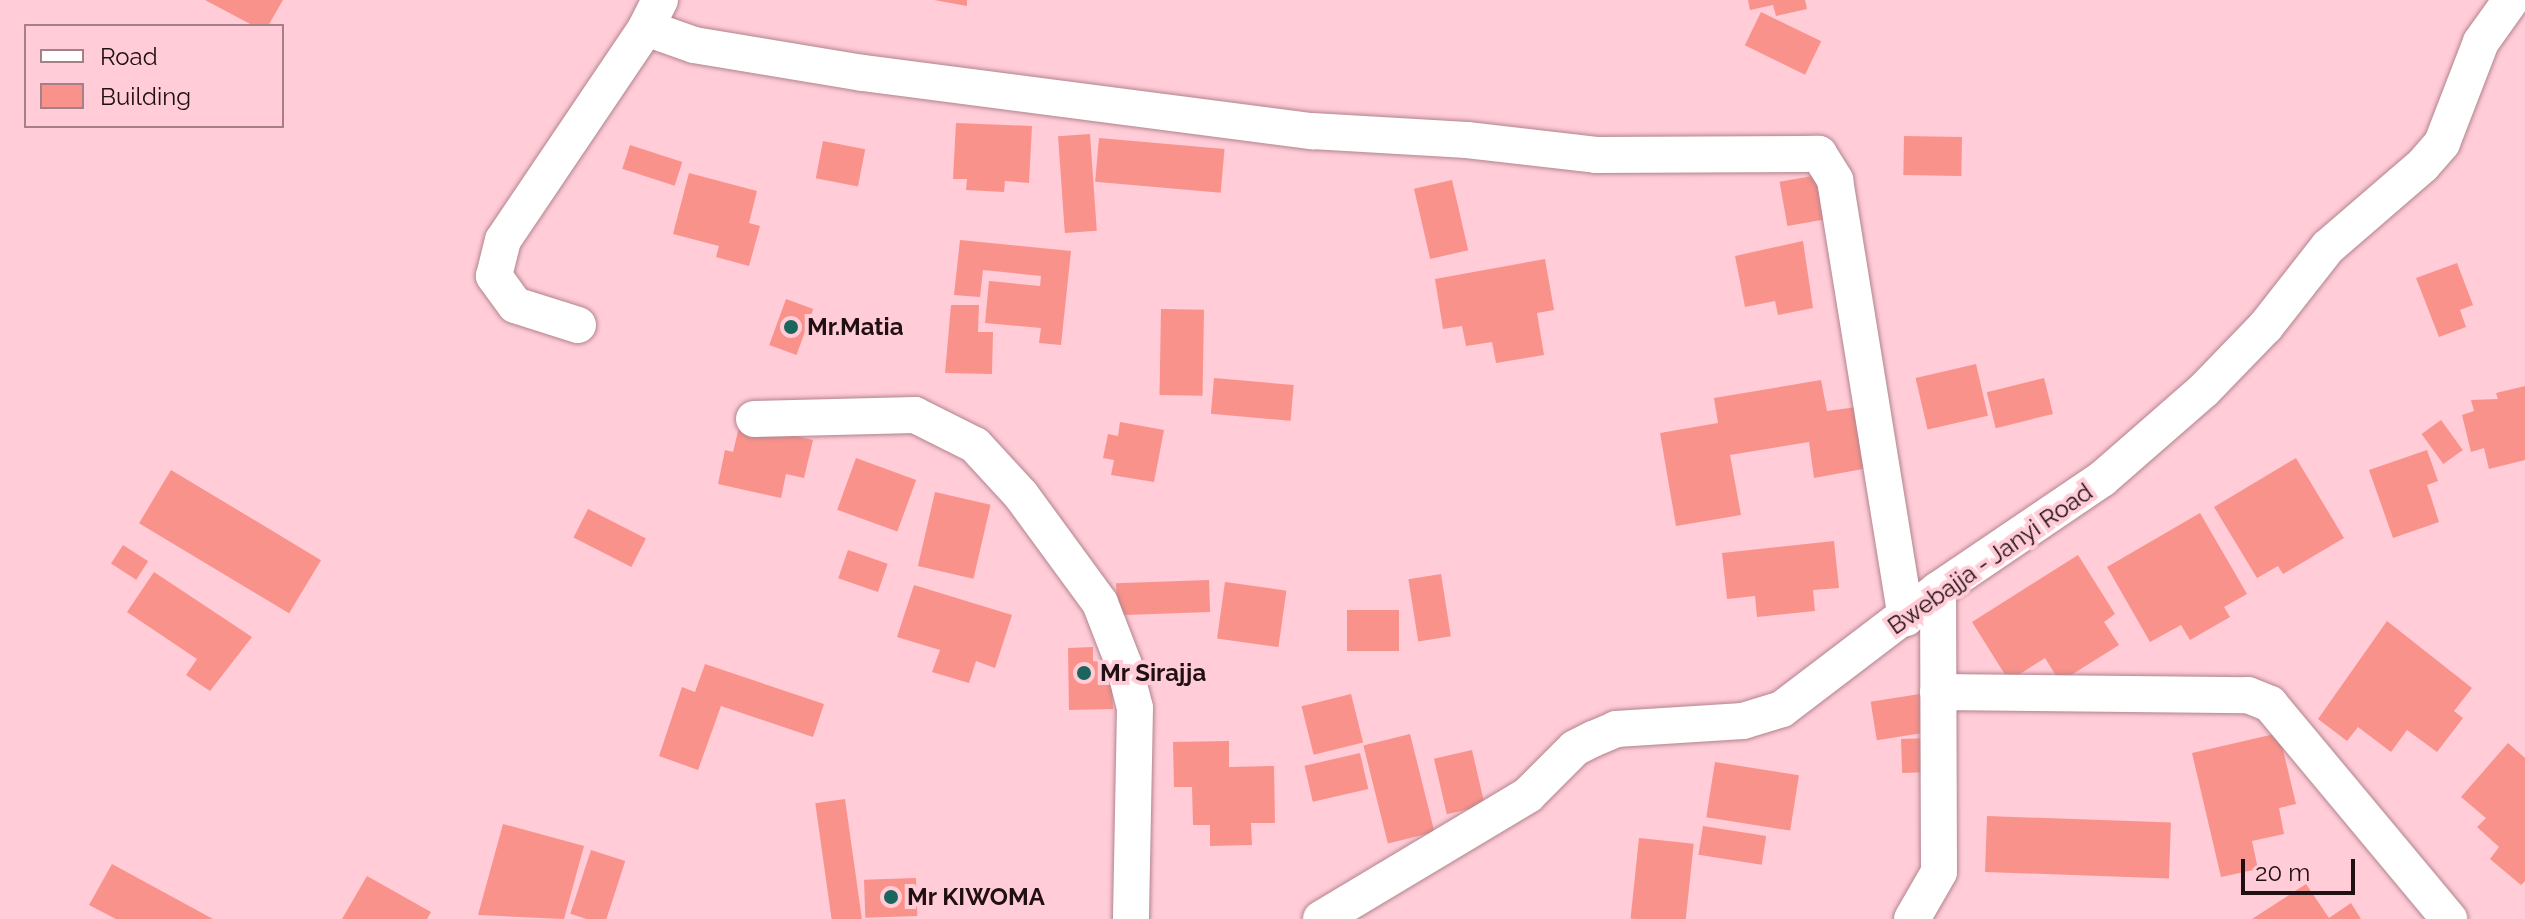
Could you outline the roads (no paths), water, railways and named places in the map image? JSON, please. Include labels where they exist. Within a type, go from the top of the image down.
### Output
[{"type":"street","name":"Bwebajja - Janyi Road","points":[[1321,919],[1516,802],[1575,748],[1593,739],[1616,729],[1743,721],[1782,709],[1906,618],[1938,590],[2102,479],[2204,390],[2266,326],[2328,247],[2423,165],[2442,143],[2481,42],[2511,0]]},
{"type":"street","points":[[578,325],[515,305],[494,276],[503,240],[653,14],[694,45],[863,73],[1312,131],[1467,140],[1596,155],[1819,154],[1835,180],[1906,618]]},
{"type":"street","points":[[754,419],[853,413],[915,415],[975,445],[1021,495],[1100,603],[1128,679],[1135,708],[1131,919]]},
{"type":"street","points":[[1912,919],[1939,872],[1938,590]]},
{"type":"street","points":[[1938,692],[2248,695],[2270,704],[2449,919]]},
{"type":"place","name":"Mr.Matia","points":[[791,327]]},
{"type":"place","name":"Mr Sirajja","points":[[1084,673]]},
{"type":"place","name":"Mr KIWOMA","points":[[891,897]]}]
